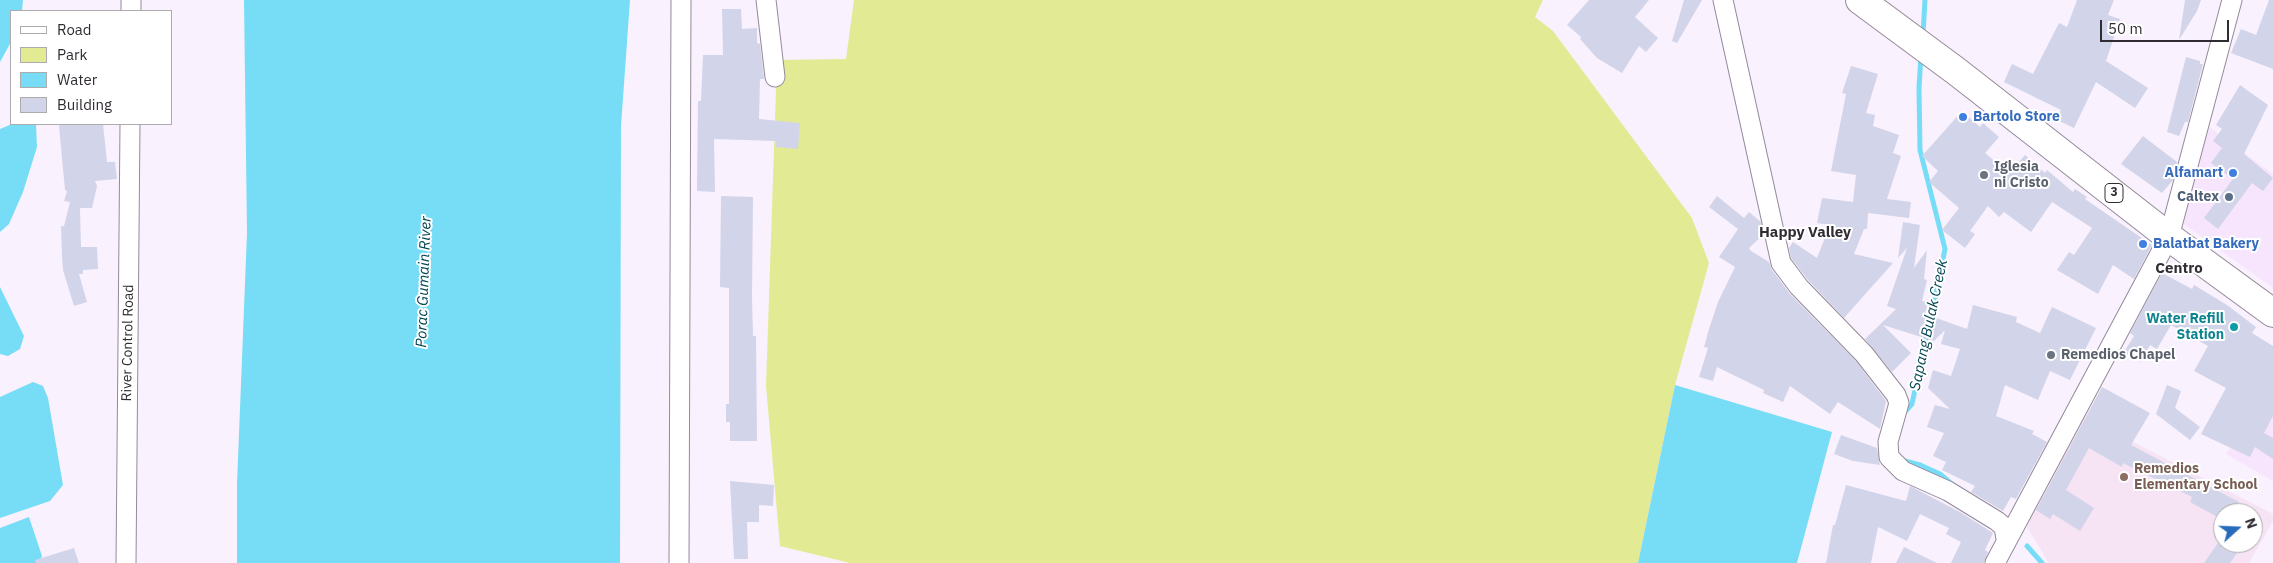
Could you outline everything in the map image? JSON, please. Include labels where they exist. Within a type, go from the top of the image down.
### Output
[{"type":"highway","name":"3","points":[[1860,0],[1956,70],[2169,237],[2273,313]]},
{"type":"street","points":[[679,563],[681,0]]},
{"type":"street","points":[[766,0],[775,78]]},
{"type":"street","points":[[1722,0],[1781,263],[1800,287],[1864,354],[1896,395],[1899,403],[1888,442],[1889,458],[1896,466],[1948,490],[1997,521],[2004,527],[2006,539]]},
{"type":"street","points":[[1995,563],[2006,539],[2169,237],[2232,0]]},
{"type":"street","name":"River Control Road","points":[[126,563],[130,125]]},
{"type":"shaded area","name":"Caltex","points":[[2204,123],[2273,174],[2273,288],[2178,220]]},
{"type":"shaded area","points":[[2273,374],[2273,481],[2226,454]]},
{"type":"shaded area","name":"Remedios Elementary School","points":[[2079,414],[2252,503],[2213,503],[2213,553],[2255,553],[2249,563],[2049,563],[2023,520]]},
{"type":"shaded area","name":"Remedios Elementary School","points":[[2263,509],[2273,514],[2273,521],[2263,538]]},
{"type":"green space","points":[[854,0],[1543,0],[1535,17],[1553,31],[1692,218],[1709,263],[1675,385],[1638,563],[850,563],[780,546],[766,386],[777,60],[846,59]]},
{"type":"water","points":[[0,0],[23,0],[22,10],[10,10],[10,44],[0,62]]},
{"type":"water","name":"Porac Gumain River","points":[[244,0],[630,0],[621,126],[620,563],[237,563],[237,484],[247,233]]},
{"type":"water","points":[[10,125],[36,125],[37,147],[23,192],[9,224],[0,232],[0,129]]},
{"type":"water","points":[[0,287],[24,336],[20,349],[8,356],[0,354]]},
{"type":"water","points":[[33,382],[43,386],[48,398],[63,485],[50,501],[0,518],[0,397]]},
{"type":"water","points":[[1675,385],[1832,432],[1797,563],[1638,563]]},
{"type":"water","points":[[29,517],[42,556],[39,563],[0,563],[0,528]]},
{"type":"building","points":[[1589,0],[1649,0],[1635,17],[1658,38],[1646,52],[1639,46],[1622,73],[1597,58],[1580,39],[1581,37],[1567,25]]},
{"type":"building","points":[[1684,0],[1702,0],[1677,43],[1672,41]]},
{"type":"building","points":[[2077,0],[2114,0],[2108,15],[2120,19],[2106,61],[2148,88],[2135,108],[2096,82],[2074,128],[2057,120],[2061,110],[2004,82],[2012,64],[2033,74],[2059,23],[2067,27]]},
{"type":"building","points":[[2185,0],[2201,0],[2197,11],[2179,40]]},
{"type":"building","points":[[2269,0],[2273,0],[2273,69],[2231,53],[2241,29],[2256,35]]},
{"type":"building","points":[[722,9],[741,9],[742,29],[757,28],[757,43],[760,44],[764,79],[760,79],[759,119],[800,123],[798,149],[776,147],[776,141],[714,139],[715,192],[697,191],[698,101],[701,101],[703,55],[723,55]]},
{"type":"building","points":[[2186,57],[2200,61],[2200,64],[2203,64],[2188,122],[2185,122],[2179,136],[2167,132]]},
{"type":"building","points":[[1851,66],[1878,74],[1866,113],[1875,115],[1873,126],[1899,135],[1893,153],[1901,156],[1887,199],[1911,202],[1909,218],[1868,213],[1867,229],[1864,229],[1854,254],[1893,263],[1844,318],[1808,280],[1791,258],[1789,248],[1793,242],[1817,258],[1830,225],[1817,223],[1822,198],[1853,202],[1856,175],[1831,171],[1846,94],[1842,93]]},
{"type":"building","points":[[2240,85],[2268,105],[2244,154],[2273,178],[2263,191],[2252,183],[2218,229],[2204,218],[2233,179],[2211,163],[2222,148],[2213,141],[2222,129],[2216,125]]},
{"type":"building","points":[[1962,111],[1980,127],[1983,123],[1999,137],[1985,153],[2009,173],[2025,155],[2045,173],[2047,170],[2073,192],[2075,189],[2087,197],[2085,199],[2152,245],[2134,279],[2113,265],[2098,294],[2057,270],[2069,252],[2074,255],[2092,228],[2052,202],[2031,232],[2004,212],[1999,217],[1988,206],[1970,231],[1975,234],[1965,248],[1942,230],[1959,208],[1929,182],[1938,171],[1922,156]]},
{"type":"building","points":[[103,125],[107,162],[115,162],[117,179],[95,181],[97,186],[92,208],[80,208],[81,247],[97,247],[98,269],[83,270],[83,274],[79,274],[87,302],[74,306],[63,270],[61,226],[64,226],[70,202],[64,201],[67,191],[65,190],[59,126]]},
{"type":"building","points":[[2143,136],[2177,162],[2173,180],[2162,193],[2121,164]]},
{"type":"building","points":[[721,196],[753,197],[752,297],[753,336],[756,336],[757,441],[730,441],[730,422],[726,422],[726,404],[729,404],[729,288],[720,287]]},
{"type":"building","points":[[1717,196],[1744,218],[1749,212],[1761,222],[1763,235],[1749,248],[1769,262],[1772,270],[1790,294],[1856,361],[1886,401],[1880,429],[1838,402],[1830,414],[1790,386],[1783,402],[1763,393],[1764,390],[1717,367],[1713,381],[1699,377],[1708,348],[1704,347],[1709,329],[1718,302],[1735,267],[1719,257],[1738,229],[1709,207]]},
{"type":"building","points":[[1903,222],[1920,225],[1914,268],[1927,250],[1924,279],[1927,280],[1922,301],[1928,302],[1925,314],[1967,329],[1973,305],[2017,317],[2016,322],[2040,333],[2052,307],[2096,328],[2070,380],[2050,371],[2038,400],[2005,385],[1996,416],[2034,431],[2032,434],[2047,442],[2016,499],[2011,497],[2003,511],[1971,492],[1975,486],[1942,470],[1946,462],[1933,456],[1944,433],[1927,427],[1935,405],[1950,409],[1928,388],[1933,370],[1951,376],[1960,349],[1941,344],[1945,330],[1934,341],[1883,325],[1911,353],[1892,372],[1865,339],[1896,309],[1887,306],[1907,248],[1898,258]]},
{"type":"building","points":[[2162,273],[2192,289],[2194,285],[2227,305],[2256,327],[2252,333],[2273,346],[2273,416],[2264,433],[2273,438],[2273,459],[2255,447],[2250,457],[2201,434],[2226,388],[2194,371],[2208,346],[2171,325],[2157,349],[2150,345],[2141,362],[2124,352],[2134,336],[2130,333]]},
{"type":"building","points":[[2167,385],[2181,391],[2175,408],[2200,427],[2190,440],[2156,414]]},
{"type":"building","points":[[2102,387],[2150,413],[2131,445],[2239,502],[2213,503],[2213,515],[2190,502],[2192,497],[2123,463],[2122,467],[2089,448],[2066,490],[2094,508],[2080,531],[2053,514],[2050,519],[2036,510]]},
{"type":"building","points":[[1841,435],[1877,448],[1880,465],[1853,461],[1834,454]]},
{"type":"building","points":[[730,481],[774,485],[773,506],[759,505],[759,522],[747,522],[748,559],[734,559]]},
{"type":"building","points":[[1846,485],[1906,501],[1910,486],[1960,512],[1993,533],[1985,550],[1988,552],[1984,563],[1951,563],[1961,542],[1946,534],[1949,528],[1920,514],[1907,541],[1878,527],[1871,563],[1826,563],[1833,525],[1835,525]]},
{"type":"building","points":[[1904,547],[1937,563],[1896,563]]},
{"type":"building","points":[[74,548],[79,563],[36,563],[35,560]]},
{"type":"building","points":[[2213,550],[2213,553],[2237,553],[2230,563],[2204,563]]},
{"type":"waterway","points":[[1923,34],[1925,0]]},
{"type":"waterway","name":"Sapang Bulak Creek","points":[[1921,55],[1919,88],[1920,150],[1945,249],[1930,322]]},
{"type":"waterway","name":"Sapang Bulak Creek","points":[[1903,414],[1912,404],[1927,333]]},
{"type":"waterway","name":"Sapang Bulak Creek","points":[[1901,460],[1920,465],[1940,474],[1953,485]]},
{"type":"waterway","name":"Sapang Bulak Creek","points":[[2027,546],[2042,563]]},
{"type":"place","name":"Bartolo Store","points":[[1963,117]]},
{"type":"place","name":"Alfamart","points":[[2233,173]]},
{"type":"place","name":"Iglesia ni Cristo","points":[[1984,175]]},
{"type":"place","name":"Caltex","points":[[2229,197]]},
{"type":"place","name":"Balatbat Bakery","points":[[2143,244]]},
{"type":"place","name":"Water Refill Station","points":[[2234,327]]},
{"type":"place","name":"Remedios Chapel","points":[[2051,355]]},
{"type":"place","name":"Remedios Elementary School","points":[[2124,477]]},
{"type":"district","name":"Happy Valley","points":[[1805,233]]},
{"type":"district","name":"Centro","points":[[2179,269]]}]
